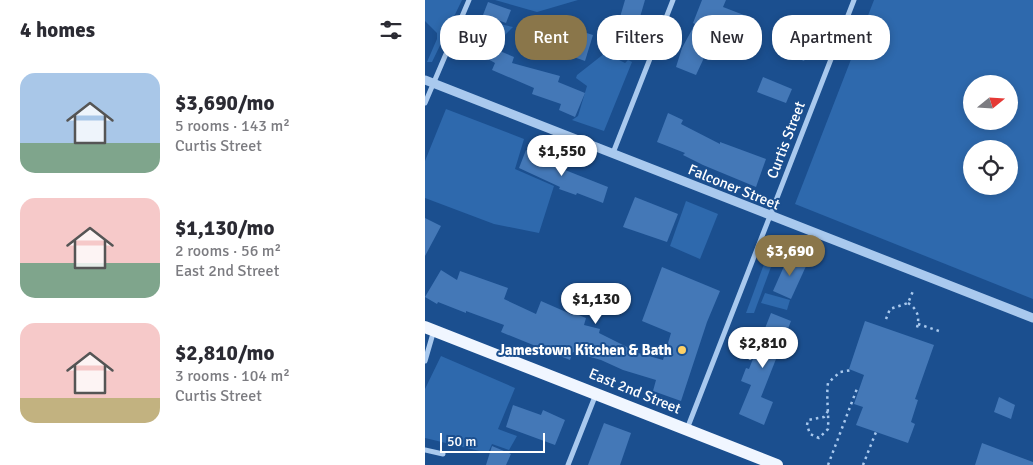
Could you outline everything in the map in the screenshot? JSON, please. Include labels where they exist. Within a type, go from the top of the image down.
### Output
[{"type":"main road","name":"East 2nd Street","points":[[429,328],[777,465]]},
{"type":"street","points":[[425,103],[429,82],[469,0]]},
{"type":"street","points":[[613,153],[673,0]]},
{"type":"street","name":"Curtis Street","points":[[687,430],[854,0]]},
{"type":"street","name":"Falconer Street","points":[[429,82],[1033,318]]},
{"type":"street","points":[[425,361],[429,328]]},
{"type":"street","points":[[569,465],[596,394]]},
{"type":"street","points":[[425,450],[443,454]]},
{"type":"path","points":[[885,319],[890,309],[908,303],[913,291]]},
{"type":"path","points":[[908,303],[916,310],[919,317],[916,331]]},
{"type":"path","points":[[918,324],[939,331]]},
{"type":"path","points":[[750,360],[751,356],[754,358]]},
{"type":"path","points":[[828,411],[824,417],[809,420],[807,425],[810,434],[819,438],[828,429],[828,411],[828,383],[840,372],[851,370]]},
{"type":"path","points":[[827,465],[858,386]]},
{"type":"path","points":[[661,400],[663,395]]},
{"type":"path","points":[[863,465],[876,432]]},
{"type":"shaded area","points":[[425,0],[462,0],[455,15],[440,15],[440,45],[432,62],[427,62],[437,39],[437,33],[425,21]]},
{"type":"shaded area","points":[[495,0],[578,0],[537,12]]},
{"type":"shaded area","points":[[874,0],[1033,0],[1033,299],[795,204],[851,60],[890,60],[890,15],[868,15]]},
{"type":"shaded area","points":[[505,25],[513,27],[505,35]]},
{"type":"shaded area","points":[[597,59],[619,60],[625,63],[628,60],[632,62],[604,131],[572,120],[578,116],[587,86],[576,78],[577,75]]},
{"type":"shaded area","points":[[446,109],[524,139],[515,169],[554,186],[539,233],[494,224],[425,198],[425,161]]},
{"type":"shaded area","points":[[686,201],[718,214],[700,259],[670,246]]},
{"type":"shaded area","points":[[778,239],[781,240],[754,313],[746,313],[771,245]]},
{"type":"shaded area","points":[[765,293],[790,300],[787,310],[761,303]]},
{"type":"shaded area","points":[[441,356],[515,388],[498,429],[517,436],[509,450],[492,444],[488,453],[425,438],[425,389]]},
{"type":"building","points":[[625,0],[645,0],[641,15],[621,15]]},
{"type":"building","points":[[702,0],[726,0],[723,7],[744,15],[696,15]]},
{"type":"building","points":[[488,2],[511,10],[506,23],[505,15],[483,15]]},
{"type":"building","points":[[692,30],[692,60],[703,60],[696,75],[676,67],[678,60],[682,60],[682,48]]},
{"type":"building","points":[[587,33],[593,35],[587,54]]},
{"type":"building","points":[[505,53],[514,57],[512,63],[560,76],[558,82],[585,93],[575,117],[559,110],[561,104],[532,94],[534,88],[492,70],[495,63],[490,60],[505,60]]},
{"type":"building","points":[[763,77],[792,89],[786,103],[757,92]]},
{"type":"building","points":[[668,113],[683,120],[681,124],[720,144],[720,142],[766,159],[756,187],[703,165],[683,155],[685,153],[657,142]]},
{"type":"building","points":[[526,150],[562,164],[560,168],[608,187],[603,203],[577,193],[576,195],[559,189],[560,187],[519,168]]},
{"type":"building","points":[[635,197],[678,214],[667,242],[623,227]]},
{"type":"building","points":[[425,218],[441,226],[425,256]]},
{"type":"building","points":[[789,255],[807,264],[791,299],[773,291]]},
{"type":"building","points":[[662,267],[720,291],[707,322],[681,401],[653,391],[656,380],[573,352],[570,360],[501,332],[504,325],[438,302],[437,304],[425,297],[441,270],[457,280],[460,271],[508,288],[504,299],[536,314],[541,301],[573,315],[574,313],[586,318],[584,325],[600,329],[599,333],[629,348],[628,350],[663,360],[671,333],[642,321]]},
{"type":"building","points":[[771,313],[791,321],[761,397],[773,402],[764,425],[739,414],[751,385],[741,381],[746,368],[749,369]]},
{"type":"building","points":[[865,321],[934,345],[915,399],[918,400],[911,422],[915,424],[908,443],[856,425],[863,407],[854,404],[864,375],[849,369]]},
{"type":"building","points":[[999,397],[1015,405],[1011,419],[994,412]]},
{"type":"building","points":[[513,405],[541,415],[543,410],[565,420],[555,445],[506,427]]},
{"type":"building","points":[[604,423],[631,433],[620,465],[588,465]]},
{"type":"building","points":[[982,443],[1033,462],[1033,465],[975,465]]},
{"type":"building","points":[[492,446],[511,454],[506,465],[486,465]]},
{"type":"place","name":"Jamestown Kitchen & Bath","points":[[682,350]]}]
